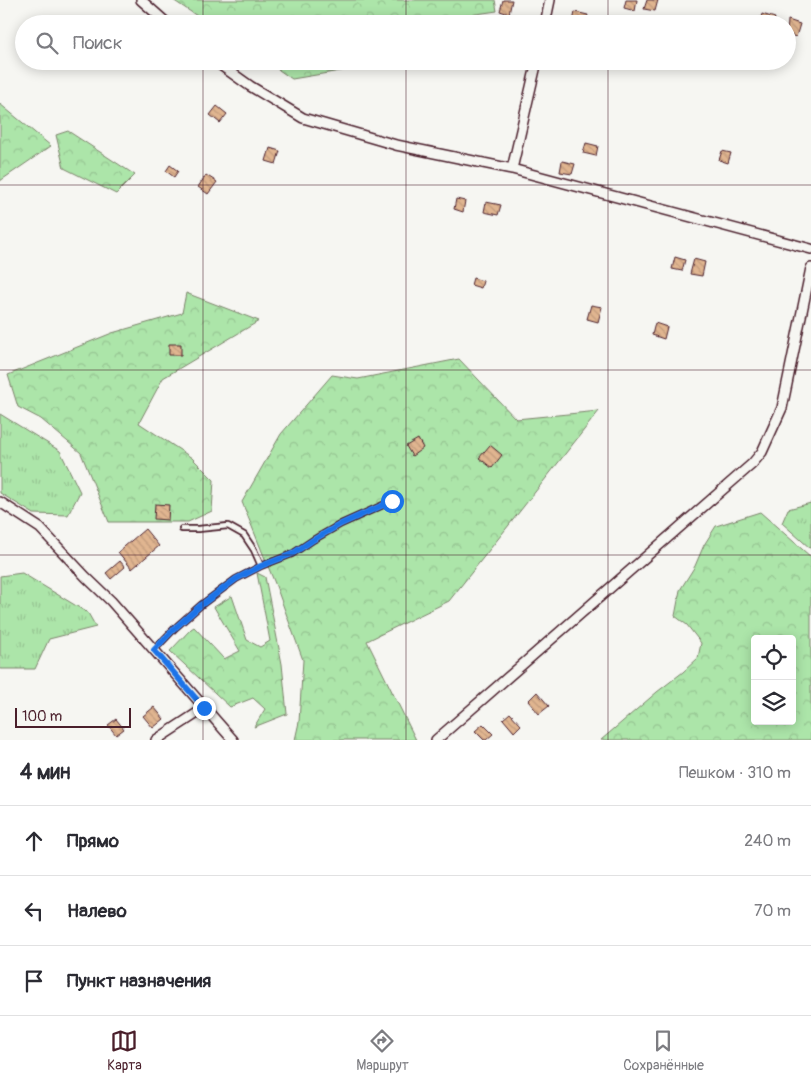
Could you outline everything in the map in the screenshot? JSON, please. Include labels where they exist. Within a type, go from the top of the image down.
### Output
[{"type":"street","points":[[141,0],[158,15]]},
{"type":"street","points":[[547,15],[550,0]]},
{"type":"street","points":[[228,70],[303,118],[396,145],[512,168],[811,250]]},
{"type":"street","points":[[512,168],[534,70]]},
{"type":"street","points":[[436,740],[752,464],[762,452],[782,408],[811,268]]},
{"type":"street","points":[[0,502],[40,528],[111,601],[233,740]]},
{"type":"street","points":[[156,740],[204,708]]},
{"type":"lane","points":[[154,650],[201,605],[236,579],[261,566],[292,554],[341,524],[392,501]]},
{"type":"lane","points":[[182,529],[228,526],[244,536],[254,550],[261,566]]},
{"type":"green space","points":[[173,0],[495,0],[497,11],[469,15],[196,15]]},
{"type":"green space","points":[[279,70],[346,70],[292,79]]},
{"type":"green space","points":[[0,104],[51,146],[0,181]]},
{"type":"green space","points":[[68,131],[135,175],[116,194],[64,168],[56,135]]},
{"type":"green space","points":[[186,293],[259,321],[163,378],[139,423],[192,458],[214,480],[212,511],[188,522],[109,522],[81,453],[41,419],[18,407],[8,375],[112,333],[182,313]]},
{"type":"green space","points":[[459,359],[516,419],[599,411],[449,601],[367,641],[416,740],[295,740],[299,722],[303,660],[242,502],[281,434],[332,375],[358,379]]},
{"type":"green space","points":[[0,414],[60,451],[80,492],[68,515],[34,514],[0,493]]},
{"type":"green space","points":[[811,503],[811,549],[782,523],[788,509]]},
{"type":"green space","points":[[760,512],[811,557],[811,740],[601,740],[698,658],[701,643],[687,625],[675,616],[680,590],[695,566],[704,545],[716,526]]},
{"type":"green space","points":[[22,573],[88,613],[96,627],[49,639],[35,669],[0,669],[0,576]]},
{"type":"green space","points":[[257,573],[265,577],[282,664],[287,714],[254,727],[265,709],[253,698],[230,707],[170,651],[194,627],[224,659],[240,651],[214,607],[232,596],[247,640],[260,647],[270,641]]},
{"type":"building","points":[[503,0],[512,0],[509,14],[500,11]]},
{"type":"building","points":[[626,0],[637,0],[635,11],[624,8]]},
{"type":"building","points":[[647,0],[658,0],[655,11],[644,9]]},
{"type":"building","points":[[575,12],[588,15],[574,15]]},
{"type":"building","points":[[796,23],[800,24],[796,37]]},
{"type":"building","points":[[217,106],[227,114],[220,123],[210,115]]},
{"type":"building","points":[[586,143],[598,146],[596,156],[583,153]]},
{"type":"building","points":[[270,148],[280,151],[276,164],[266,161]]},
{"type":"building","points":[[722,151],[731,153],[728,163],[719,160]]},
{"type":"building","points":[[562,161],[575,164],[572,174],[560,172]]},
{"type":"building","points":[[170,165],[178,171],[174,177],[166,171]]},
{"type":"building","points":[[206,175],[217,182],[208,194],[198,187]]},
{"type":"building","points":[[456,199],[465,201],[463,212],[454,209]]},
{"type":"building","points":[[486,202],[501,205],[498,215],[484,212]]},
{"type":"building","points":[[675,257],[685,260],[682,271],[672,269]]},
{"type":"building","points":[[694,259],[705,262],[702,276],[690,274]]},
{"type":"building","points":[[473,278],[483,281],[481,288],[471,285]]},
{"type":"building","points":[[591,305],[602,307],[598,322],[587,319]]},
{"type":"building","points":[[655,323],[667,327],[664,339],[652,335]]},
{"type":"building","points":[[169,344],[181,344],[181,355],[169,355]]},
{"type":"building","points":[[418,439],[423,448],[412,456],[406,446]]},
{"type":"building","points":[[490,445],[502,455],[492,468],[479,458]]},
{"type":"building","points":[[155,504],[169,505],[168,520],[154,519]]},
{"type":"building","points":[[145,529],[159,546],[132,569],[118,552]]},
{"type":"building","points":[[120,561],[125,567],[111,579],[106,573]]},
{"type":"building","points":[[537,692],[549,706],[539,714],[528,701]]},
{"type":"building","points":[[154,707],[164,719],[153,728],[143,716]]},
{"type":"building","points":[[510,713],[521,725],[514,732],[503,719]]},
{"type":"building","points":[[116,719],[124,729],[116,735],[108,725]]},
{"type":"building","points":[[483,724],[493,734],[486,740],[475,731]]},
{"type":"route","points":[[204,708],[154,650],[201,605],[236,579],[261,566],[292,554],[341,524],[392,501]]}]
